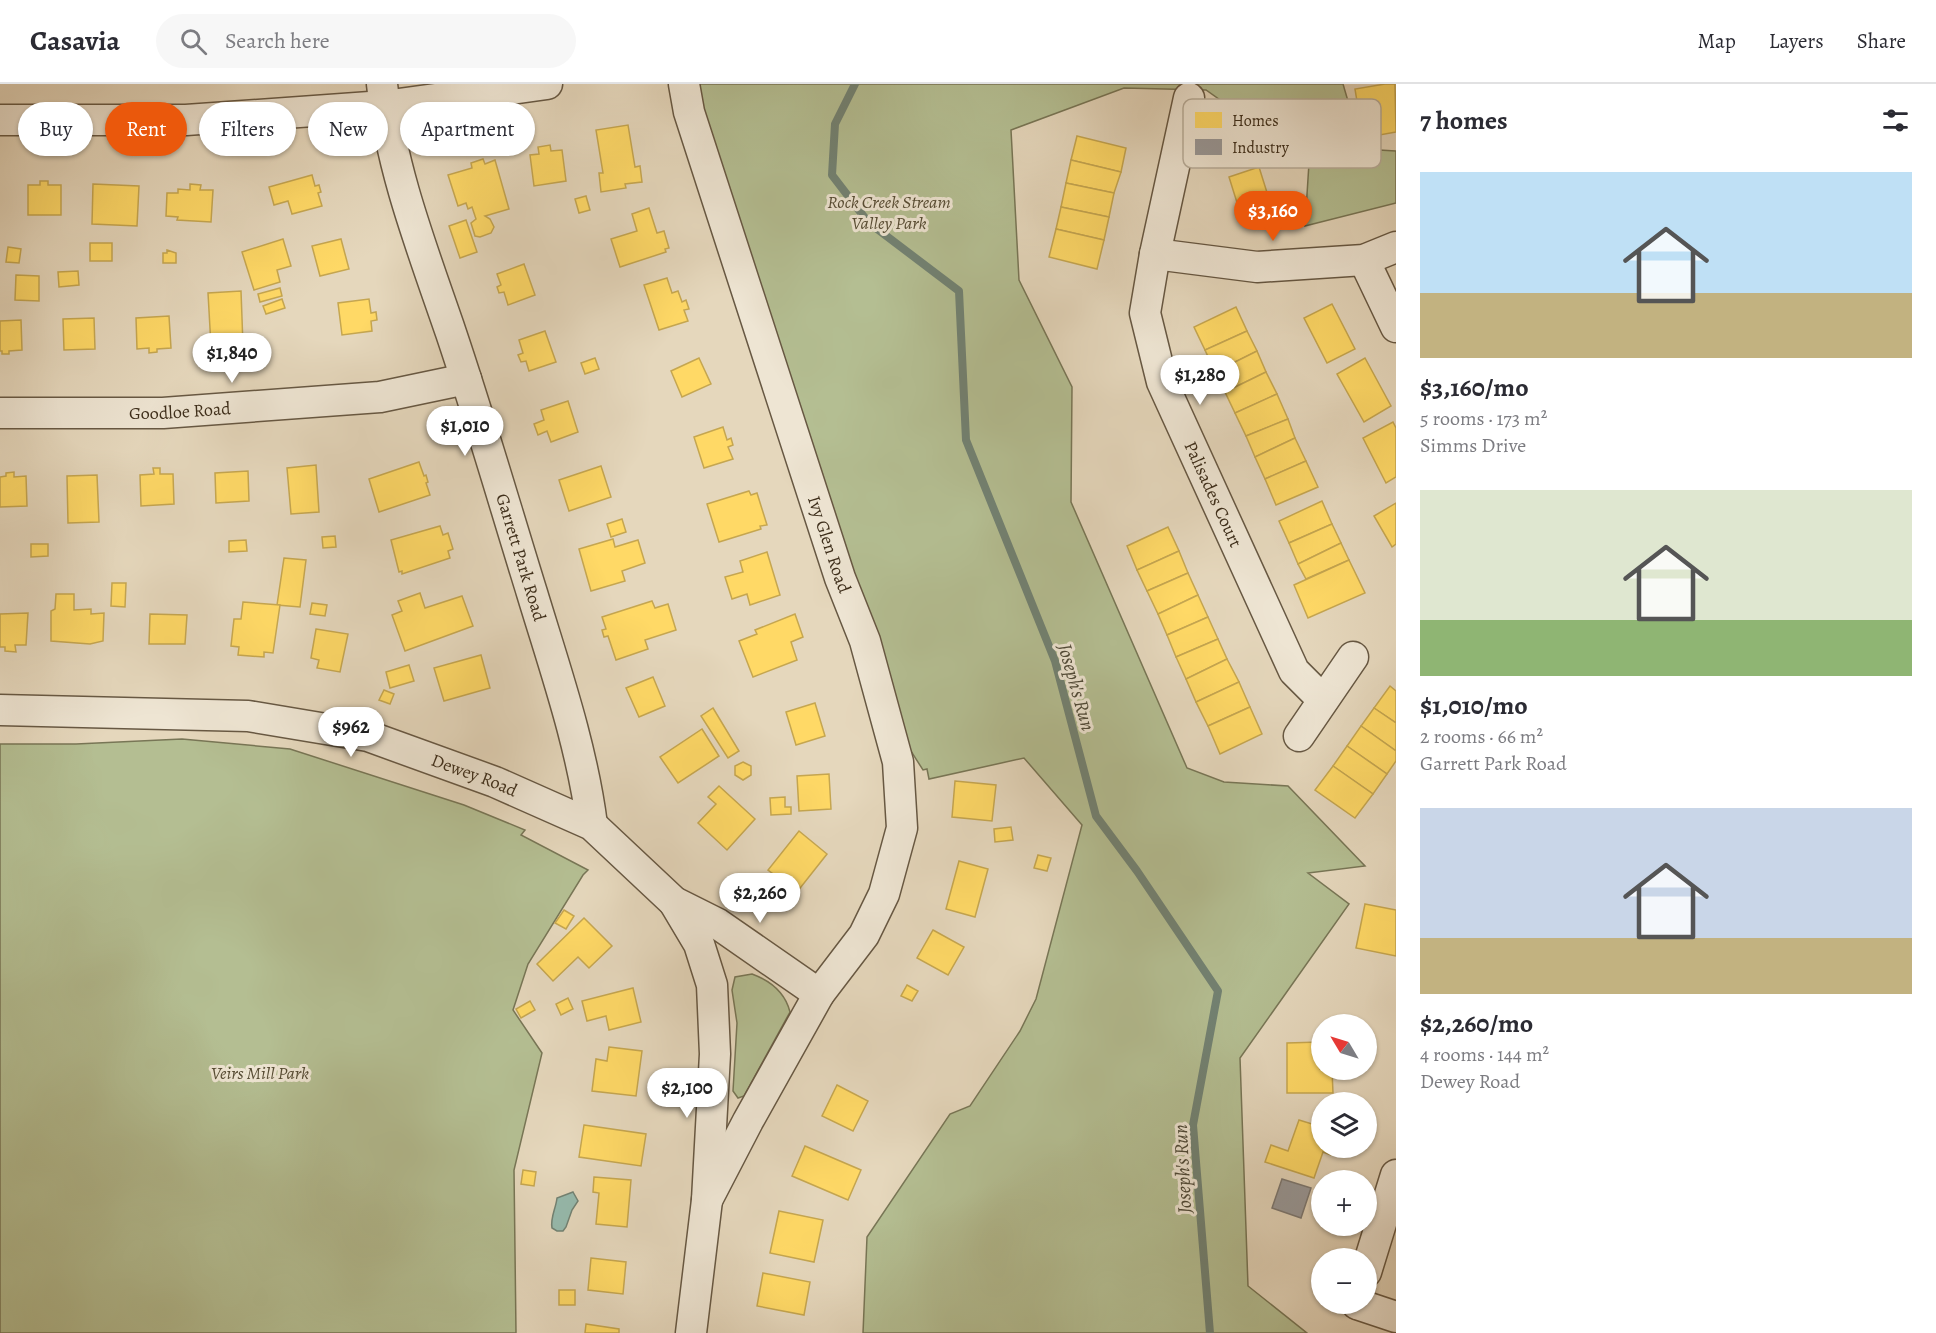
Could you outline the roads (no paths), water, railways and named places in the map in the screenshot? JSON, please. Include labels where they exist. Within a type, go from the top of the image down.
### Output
[{"type":"street","points":[[0,120],[186,120],[383,95],[547,84]]},
{"type":"street","name":"Ivy Glen Road","points":[[684,84],[689,112],[840,578],[865,641],[898,762],[902,828],[884,894],[864,935],[819,994]]},
{"type":"street","name":"Garrett Park Road","points":[[383,95],[402,189],[466,379],[570,718],[588,796],[592,825]]},
{"type":"street","name":"Palisades Court","points":[[1183,126],[1145,312],[1162,382],[1294,671],[1323,700]]},
{"type":"street","points":[[1155,254],[1257,267],[1364,260],[1396,247]]},
{"type":"street","points":[[1364,260],[1396,327]]},
{"type":"street","name":"Goodloe Road","points":[[0,413],[163,413],[208,410],[380,397],[466,379]]},
{"type":"street","points":[[1299,736],[1353,657]]},
{"type":"street","name":"Dewey Road","points":[[0,710],[248,716],[368,736],[495,782],[592,825],[674,902],[718,924],[819,994]]},
{"type":"street","points":[[674,902],[699,944],[712,985],[715,1054],[707,1200],[691,1333]]},
{"type":"street","points":[[707,1200],[819,994]]},
{"type":"street","points":[[1373,1248],[1396,1175]]},
{"type":"street","points":[[1377,1311],[1396,1317]]},
{"type":"water","points":[[573,1192],[578,1201],[566,1227],[563,1231],[557,1231],[552,1228],[552,1217],[557,1198]]},
{"type":"waterway","name":"Joseph's Run","points":[[855,84],[835,124],[832,175],[868,222],[959,291],[966,440],[1055,661],[1096,816],[1137,871],[1218,991],[1193,1125],[1210,1333]]},
{"type":"park label","name":"Rock Creek Stream Valley Park","points":[[889,212]]},
{"type":"park label","name":"Veirs Mill Park","points":[[260,1073]]}]
